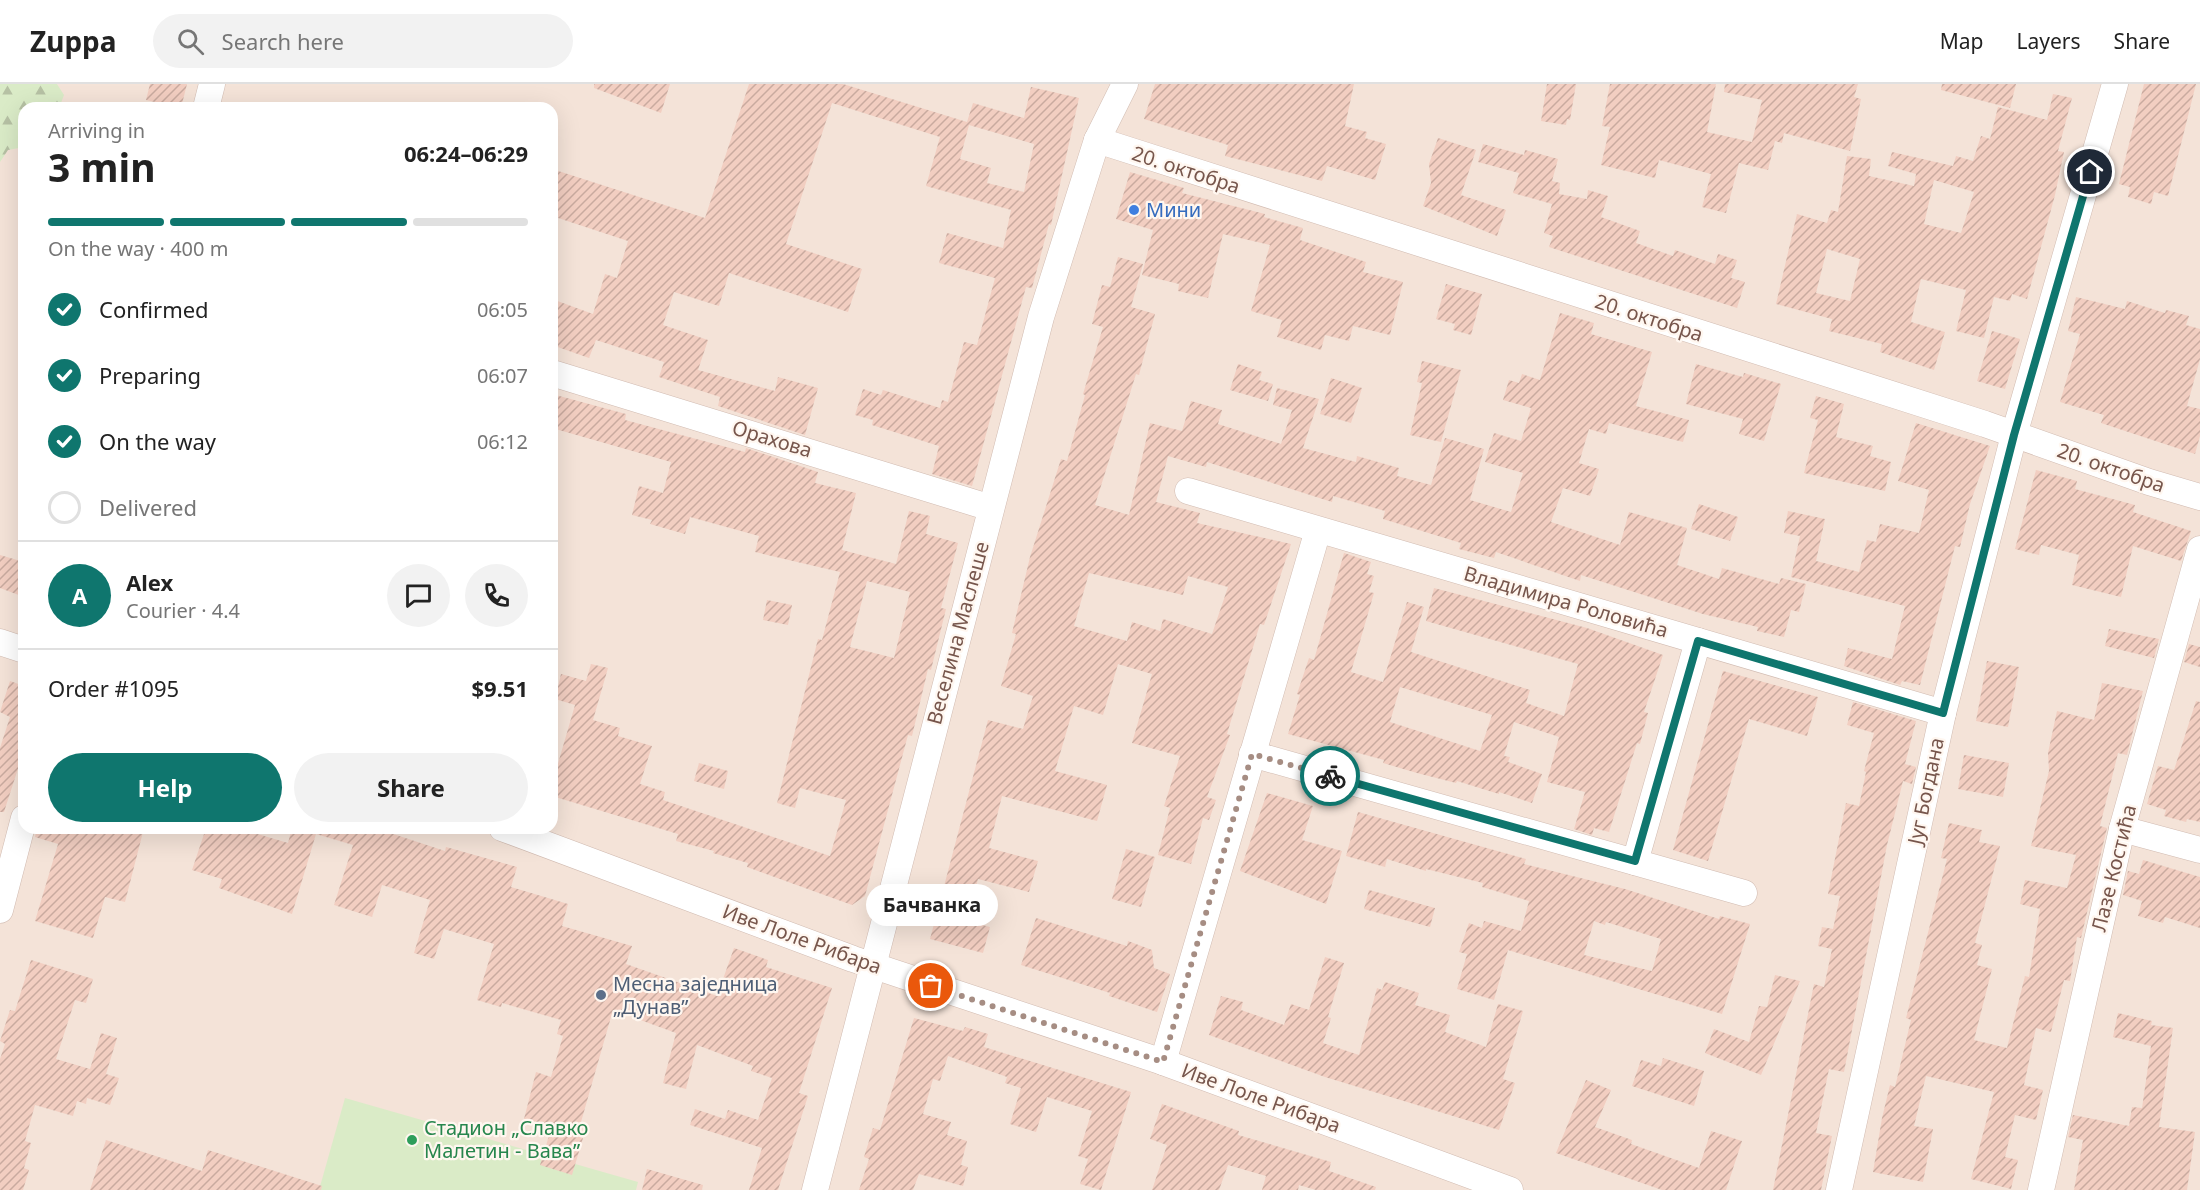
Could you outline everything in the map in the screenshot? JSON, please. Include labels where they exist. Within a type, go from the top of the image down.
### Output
[{"type":"street","points":[[208,102],[212,84]]},
{"type":"street","name":"Веселина Маслеше","points":[[815,1190],[1041,317],[1097,140],[1125,84]]},
{"type":"street","name":"Југ Богдана","points":[[1839,1190],[1943,713],[2014,435],[2115,84]]},
{"type":"street","name":"20. октобра","points":[[1097,140],[2200,497]]},
{"type":"street","name":"Орахова","points":[[558,375],[991,508]]},
{"type":"street","name":"Владимира Роловића","points":[[1188,491],[1943,713]]},
{"type":"street","points":[[1163,1062],[1318,530]]},
{"type":"street","name":"Лазе Костића","points":[[2041,1190],[2122,829],[2200,549]]},
{"type":"street","points":[[1635,861],[1698,641]]},
{"type":"street","points":[[0,642],[18,648]]},
{"type":"street","points":[[1252,754],[1744,893]]},
{"type":"street","points":[[2122,829],[2200,850]]},
{"type":"street","points":[[0,910],[20,834]]},
{"type":"street","name":"Иве Лоле Рибара","points":[[518,834],[873,966],[1163,1062],[1510,1190]]},
{"type":"shaded area","points":[[0,84],[2200,84],[2200,1190],[0,1190]]},
{"type":"green space","points":[[0,84],[57,84],[64,95],[61,102],[18,102],[18,148],[8,150],[0,162]]},
{"type":"green space","name":"Стадион „Славко Малетин - Вава”","points":[[345,1098],[638,1182],[636,1190],[319,1190]]},
{"type":"building","points":[[150,84],[187,84],[182,102],[146,100]]},
{"type":"building","points":[[594,84],[670,84],[661,113],[594,88]]},
{"type":"building","points":[[749,84],[843,84],[967,122],[973,103],[1024,118],[1031,87],[1079,98],[1051,225],[1049,224],[1032,288],[1026,287],[972,486],[932,474],[939,446],[872,425],[873,420],[855,415],[863,389],[881,395],[883,390],[940,408],[942,400],[948,402],[964,342],[977,345],[995,278],[939,263],[947,233],[1003,248],[1011,210],[926,186],[940,137],[832,103],[786,244],[862,269],[848,312],[729,273],[719,306],[674,292],[663,325],[708,340],[698,370],[775,391],[778,377],[818,388],[805,435],[718,406],[720,397],[659,377],[664,362],[596,340],[589,358],[558,347],[558,301],[593,314],[605,274],[617,278],[628,241],[558,218],[558,171],[705,218]],"holes":[[[969,125],[1034,144],[1024,192],[987,183],[991,168],[960,159]]]},
{"type":"building","points":[[1155,84],[1354,84],[1345,126],[1367,132],[1365,138],[1386,144],[1375,180],[1327,166],[1322,181],[1225,156],[1228,145],[1144,119]]},
{"type":"building","points":[[1547,84],[1576,84],[1570,120],[1567,119],[1566,125],[1541,121]]},
{"type":"building","points":[[1610,84],[1716,84],[1707,132],[1752,142],[1762,100],[1724,92],[1725,84],[1858,84],[1854,97],[1861,99],[1850,151],[1784,133],[1782,143],[1775,141],[1768,170],[1739,163],[1726,213],[1702,207],[1711,174],[1659,160],[1655,178],[1601,165],[1610,127],[1602,126]]},
{"type":"building","points":[[1942,84],[2016,84],[2010,108],[1941,90]]},
{"type":"building","points":[[2144,84],[2196,84],[2168,196],[2154,192],[2151,204],[2128,197],[2130,187],[2119,184]]},
{"type":"building","points":[[2053,94],[2072,98],[2058,151],[2064,152],[2055,195],[2027,299],[2012,294],[2010,301],[1994,297],[1984,338],[1956,331],[1966,290],[1921,279],[1911,322],[1945,332],[1934,370],[1880,352],[1882,344],[1829,331],[1832,319],[1776,304],[1797,214],[1827,223],[1831,210],[1838,212],[1847,156],[1871,159],[1869,176],[1914,186],[1916,174],[1888,166],[1892,152],[1953,166],[1956,156],[1973,161],[1981,136],[1990,139],[1998,107],[2047,120]],"holes":[[[1934,180],[1974,192],[1961,233],[1924,224]],[[1827,249],[1860,259],[1850,301],[1816,293]]]},
{"type":"building","points":[[1438,138],[1476,150],[1461,195],[1506,210],[1497,236],[1423,206],[1431,183],[1429,164]]},
{"type":"building","points":[[1483,144],[1524,155],[1525,150],[1558,159],[1552,181],[1560,183],[1559,194],[1587,199],[1588,190],[1608,196],[1601,217],[1640,231],[1636,243],[1673,256],[1675,250],[1715,264],[1718,254],[1737,260],[1731,278],[1745,282],[1737,308],[1549,247],[1553,236],[1544,233],[1552,204],[1513,193],[1519,173],[1478,162]]},
{"type":"building","points":[[1130,172],[1184,188],[1182,193],[1265,214],[1264,217],[1303,228],[1300,240],[1366,262],[1363,272],[1403,282],[1390,335],[1353,326],[1349,341],[1325,335],[1321,350],[1277,337],[1282,320],[1251,311],[1270,245],[1223,234],[1208,298],[1178,291],[1179,284],[1142,275],[1153,230],[1116,219]]},
{"type":"building","points":[[1118,257],[1143,264],[1131,307],[1155,314],[1139,375],[1136,374],[1095,505],[1129,515],[1150,423],[1182,431],[1191,401],[1222,410],[1218,424],[1281,444],[1292,410],[1273,405],[1277,388],[1319,399],[1303,448],[1356,462],[1357,456],[1399,468],[1397,476],[1431,485],[1445,438],[1484,449],[1470,500],[1511,512],[1523,473],[1485,462],[1494,433],[1521,441],[1531,408],[1503,400],[1509,380],[1519,383],[1522,374],[1540,380],[1560,313],[1594,323],[1591,334],[1652,352],[1636,406],[1689,420],[1683,442],[1609,423],[1606,434],[1589,429],[1579,463],[1599,469],[1590,496],[1563,488],[1551,522],[1620,545],[1629,512],[1687,528],[1677,565],[1719,579],[1722,568],[1779,584],[1781,578],[1806,584],[1799,612],[1791,610],[1784,637],[1757,631],[1758,627],[1703,614],[1581,575],[1580,581],[1496,552],[1494,558],[1459,549],[1461,543],[1383,519],[1385,511],[1333,496],[1332,502],[1207,462],[1206,467],[1168,456],[1156,502],[1200,513],[1197,523],[1291,544],[1264,625],[1260,624],[1227,734],[1230,735],[1207,797],[1216,800],[1209,820],[1203,818],[1191,864],[1158,855],[1170,808],[1164,806],[1180,756],[1132,743],[1152,674],[1118,664],[1103,715],[1074,706],[1055,771],[1107,785],[1097,821],[1002,796],[989,848],[1038,861],[1029,892],[978,879],[967,921],[990,927],[983,953],[930,939],[988,720],[1023,729],[1033,696],[1001,686],[1016,634],[1012,633],[1030,557],[1061,459],[1067,461],[1085,395],[1083,394],[1103,327],[1092,324],[1102,285],[1110,287]],"holes":[[[1089,573],[1183,595],[1188,576],[1228,587],[1212,634],[1163,619],[1160,631],[1132,622],[1127,641],[1074,626]]]},
{"type":"building","points":[[1446,284],[1482,294],[1471,335],[1453,330],[1455,324],[1436,319]]},
{"type":"building","points":[[2076,297],[2125,309],[2127,301],[2165,313],[2166,310],[2189,316],[2186,325],[2200,329],[2200,359],[2187,406],[2200,409],[2200,436],[2195,454],[2101,423],[2104,415],[2060,402],[2080,334],[2068,331]]},
{"type":"building","points":[[1992,331],[2020,339],[2005,389],[1977,381]]},
{"type":"building","points":[[1422,361],[1461,370],[1441,442],[1410,435],[1422,383],[1417,382]]},
{"type":"building","points":[[1238,364],[1262,372],[1259,380],[1273,384],[1268,401],[1230,390]]},
{"type":"building","points":[[1696,364],[1743,377],[1744,373],[1781,384],[1764,441],[1739,434],[1743,419],[1686,404]]},
{"type":"building","points":[[1331,378],[1362,388],[1351,423],[1320,414]]},
{"type":"building","points":[[558,396],[626,414],[625,420],[745,452],[746,448],[818,472],[815,483],[856,493],[842,550],[896,564],[909,511],[930,516],[926,534],[958,543],[941,608],[946,609],[931,670],[928,669],[912,736],[908,735],[865,896],[852,905],[747,867],[748,863],[676,841],[678,834],[558,798],[558,764],[575,705],[558,700],[561,674],[586,681],[591,664],[608,668],[593,720],[620,728],[618,736],[652,746],[640,784],[665,792],[663,800],[830,856],[846,800],[800,788],[795,808],[777,803],[818,639],[822,640],[840,572],[755,552],[759,536],[690,517],[685,534],[650,524],[652,520],[632,515],[639,486],[663,493],[671,462],[558,430]],"holes":[[[867,581],[910,592],[894,658],[850,647]]]},
{"type":"building","points":[[1816,396],[1844,404],[1836,437],[1873,446],[1870,456],[1891,462],[1885,491],[1804,473],[1818,420],[1810,418]]},
{"type":"building","points":[[1916,423],[1990,446],[1970,504],[1960,547],[1955,546],[1920,685],[1902,681],[1900,685],[1844,666],[1848,648],[1892,659],[1905,606],[1791,577],[1800,536],[1784,533],[1788,511],[1825,519],[1816,561],[1859,572],[1867,540],[1876,542],[1880,524],[1919,533],[1929,490],[1898,481]]},
{"type":"building","points":[[2036,470],[2077,481],[2075,489],[2135,505],[2133,512],[2191,531],[2181,561],[2133,546],[2121,597],[2072,585],[2079,555],[2041,545],[2039,555],[2015,549]]},
{"type":"building","points":[[1699,504],[1738,517],[1730,541],[1691,529]]},
{"type":"building","points":[[1344,553],[1371,562],[1367,574],[1374,576],[1369,592],[1374,593],[1351,672],[1383,682],[1407,602],[1424,607],[1411,652],[1530,690],[1526,703],[1564,716],[1578,664],[1426,621],[1434,588],[1587,628],[1663,655],[1644,712],[1648,713],[1640,744],[1637,743],[1609,832],[1594,828],[1592,835],[1574,829],[1585,792],[1547,782],[1559,737],[1514,722],[1504,756],[1510,757],[1508,762],[1542,774],[1532,803],[1457,781],[1456,783],[1417,773],[1383,763],[1384,760],[1288,734],[1300,695],[1297,694],[1309,658],[1314,660]],"holes":[[[1400,687],[1492,715],[1480,751],[1390,722]]]},
{"type":"building","points":[[0,555],[18,560],[18,595],[0,588]]},
{"type":"building","points":[[767,600],[792,605],[788,625],[763,620]]},
{"type":"building","points":[[2109,629],[2159,639],[2154,658],[2105,646]]},
{"type":"building","points":[[2189,644],[2200,647],[2200,667],[2184,662]]},
{"type":"building","points":[[1987,661],[2019,667],[2008,727],[1976,721]]},
{"type":"building","points":[[1723,671],[1818,697],[1807,736],[1749,719],[1708,861],[1673,850]]},
{"type":"building","points":[[10,681],[18,684],[18,769],[4,812],[0,812],[0,748],[10,717],[0,712]]},
{"type":"building","points":[[2102,683],[2143,691],[2127,755],[2118,753],[2100,826],[2107,828],[2081,938],[2077,937],[2070,981],[2064,980],[2051,1032],[2036,1028],[2024,1085],[2043,1090],[2036,1120],[2015,1115],[2005,1157],[2018,1160],[2011,1189],[1971,1179],[1994,1092],[1926,1076],[1914,1126],[1933,1129],[1923,1182],[1873,1172],[1882,1118],[1890,1085],[1895,1087],[1911,1020],[1906,1018],[1947,859],[1941,858],[1949,823],[1982,830],[1979,842],[2000,846],[1975,943],[1982,945],[1977,965],[1992,969],[1974,1040],[2007,1048],[2025,976],[2029,977],[2040,909],[2020,904],[2025,880],[2067,888],[2076,855],[2031,846],[2049,771],[2048,753],[2057,711],[2094,720]]},
{"type":"building","points":[[2196,701],[2200,702],[2200,822],[2187,819],[2186,822],[2164,816],[2166,810],[2147,804],[2158,766],[2174,770]]},
{"type":"building","points":[[1853,702],[1916,721],[1905,764],[1916,767],[1912,784],[1903,781],[1887,845],[1844,1072],[1829,1069],[1816,1133],[1832,1136],[1821,1190],[1773,1190],[1814,984],[1824,987],[1832,949],[1818,946],[1822,927],[1833,929],[1840,896],[1828,894],[1846,803],[1859,806],[1866,772],[1864,771],[1874,733],[1847,725]]},
{"type":"building","points":[[1964,755],[2009,763],[2003,797],[1958,789]]},
{"type":"building","points":[[699,763],[728,771],[724,789],[694,781]]},
{"type":"building","points":[[1267,793],[1313,806],[1302,840],[1342,851],[1326,904],[1240,871]]},
{"type":"building","points":[[1358,812],[1526,859],[1524,864],[1625,889],[1719,919],[1720,916],[1750,924],[1722,1014],[1508,950],[1494,1000],[1457,989],[1467,954],[1459,952],[1469,923],[1482,928],[1484,921],[1521,931],[1529,901],[1482,887],[1483,883],[1426,869],[1426,871],[1387,859],[1385,867],[1346,856]],"holes":[[[1594,921],[1605,925],[1606,922],[1661,939],[1652,971],[1584,955]]]},
{"type":"building","points":[[36,834],[142,834],[125,902],[105,897],[93,938],[35,921],[58,844],[35,837]]},
{"type":"building","points":[[204,834],[257,834],[288,843],[290,834],[316,834],[292,914],[219,888],[222,879],[192,870]]},
{"type":"building","points":[[316,834],[393,834],[445,851],[446,847],[517,867],[511,887],[568,904],[562,926],[632,946],[626,964],[717,996],[734,948],[768,960],[766,967],[832,988],[799,1093],[808,1096],[778,1190],[749,1190],[762,1148],[690,1125],[695,1109],[725,1119],[728,1110],[758,1120],[772,1078],[751,1071],[753,1066],[697,1045],[686,1089],[663,1083],[676,1033],[613,1010],[577,1136],[583,1138],[572,1175],[540,1165],[552,1126],[524,1119],[536,1072],[551,1077],[563,1036],[557,1034],[561,1020],[502,1003],[501,1007],[477,1000],[494,944],[444,929],[434,959],[414,953],[430,900],[382,885],[372,917],[334,905],[353,845]]},
{"type":"building","points":[[1126,849],[1155,857],[1141,907],[1112,899]]},
{"type":"building","points":[[2143,860],[2200,877],[2200,928],[2165,917],[2163,923],[2138,916],[2142,901],[2123,895],[2128,871],[2139,874]]},
{"type":"building","points":[[1369,890],[1435,908],[1430,927],[1364,909]]},
{"type":"building","points":[[1036,918],[1127,946],[1128,941],[1152,950],[1154,968],[1170,974],[1157,1012],[1109,996],[1110,993],[1021,965]]},
{"type":"building","points":[[1325,957],[1344,963],[1323,1043],[1359,1055],[1377,988],[1382,990],[1385,982],[1419,993],[1415,1005],[1450,1015],[1445,1032],[1486,1047],[1498,1004],[1523,1011],[1503,1079],[1515,1083],[1499,1130],[1325,1077],[1209,1035],[1221,996],[1243,1002],[1241,1010],[1284,1025],[1291,1004],[1309,1010]]},
{"type":"building","points":[[31,960],[93,979],[86,1003],[75,1000],[56,1059],[90,1069],[101,1033],[117,1038],[106,1074],[119,1078],[110,1105],[87,1098],[86,1104],[77,1101],[73,1116],[35,1105],[25,1141],[31,1143],[24,1168],[29,1170],[23,1190],[0,1190],[0,1059],[5,1044],[0,1041],[10,1010],[15,1011]]},
{"type":"building","points":[[1775,975],[1800,981],[1761,1075],[1705,1053],[1714,1029],[1749,1042],[1759,1006],[1767,1007]]},
{"type":"building","points":[[2118,1013],[2152,1021],[2151,1025],[2173,1028],[2159,1127],[2195,1132],[2187,1190],[2074,1190],[2083,1140],[2068,1137],[2073,1115],[2129,1126],[2132,1107],[2142,1108],[2151,1046],[2113,1037]]},
{"type":"building","points":[[914,1018],[963,1031],[965,1027],[988,1034],[984,1047],[1131,1092],[1101,1190],[1080,1184],[1088,1159],[1078,1156],[1092,1111],[1047,1097],[1036,1132],[1010,1124],[1021,1088],[1005,1083],[1007,1077],[948,1056],[940,1081],[933,1079],[923,1114],[951,1122],[947,1135],[967,1141],[961,1165],[968,1167],[963,1186],[919,1174],[913,1190],[859,1190],[869,1159],[864,1157],[873,1128],[880,1130]]},
{"type":"building","points":[[1663,1058],[1704,1071],[1694,1106],[1632,1086],[1641,1060],[1661,1066]]},
{"type":"building","points":[[1586,1080],[1611,1090],[1595,1127],[1632,1140],[1631,1144],[1699,1168],[1711,1131],[1742,1141],[1726,1190],[1662,1190],[1556,1153]]},
{"type":"building","points":[[1162,1104],[1239,1131],[1238,1135],[1331,1162],[1329,1171],[1376,1187],[1375,1190],[1316,1190],[1299,1185],[1298,1190],[1262,1190],[1266,1176],[1228,1165],[1219,1190],[1152,1190],[1167,1145],[1150,1139]]},
{"type":"building","points":[[106,1140],[202,1171],[208,1150],[322,1186],[321,1190],[90,1190]]},
{"type":"building","points":[[647,1169],[703,1185],[702,1190],[642,1190]]},
{"type":"way so far","points":[[931,986],[1163,1062],[1252,754],[1330,776]]},
{"type":"place","name":"Мини","points":[[1134,210]]},
{"type":"place","name":"Бачванка","points":[[931,986]]},
{"type":"place","name":"Месна заједница „Дунав”","points":[[601,995]]},
{"type":"place","name":"Стадион „Славко Малетин - Вава”","points":[[412,1140]]},
{"type":"route","points":[[1330,776],[1635,861],[1698,641],[1943,713],[2014,435],[2090,172]]}]
